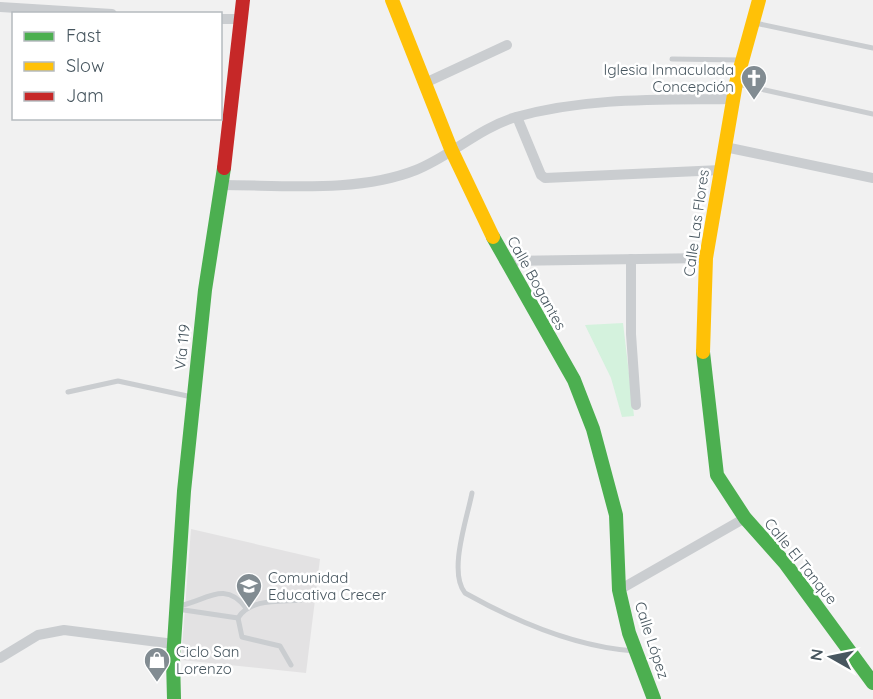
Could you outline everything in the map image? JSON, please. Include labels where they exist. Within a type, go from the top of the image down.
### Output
[{"type":"street","name":"Vía 119","points":[[174,699],[176,608],[193,397],[205,290],[222,185],[243,0]]},
{"type":"street","name":"Calle Bogantes","points":[[392,0],[452,149],[504,261],[574,380],[593,429],[616,515],[620,590]]},
{"type":"street","name":"Calle Las Flores","points":[[745,518],[717,475],[702,339],[706,258],[736,83],[751,22],[759,0]]},
{"type":"street","points":[[0,7],[80,12]]},
{"type":"street","points":[[222,19],[242,19]]},
{"type":"street","points":[[425,83],[507,45]]},
{"type":"street","points":[[222,185],[377,182],[417,169],[484,130],[517,117],[603,101],[733,99]]},
{"type":"street","points":[[517,117],[541,175],[545,178],[721,170]]},
{"type":"street","points":[[725,147],[873,178]]},
{"type":"street","points":[[504,261],[706,258]]},
{"type":"street","points":[[631,259],[631,334],[636,405]]},
{"type":"street","points":[[620,590],[745,518]]},
{"type":"street","name":"Calle El Tanque","points":[[745,518],[785,563],[873,683]]},
{"type":"street","name":"Calle López","points":[[620,590],[636,651],[654,699]]},
{"type":"street","points":[[0,658],[38,635],[64,630],[174,644]]},
{"type":"lane","points":[[751,22],[873,48]]},
{"type":"lane","points":[[672,59],[742,60]]},
{"type":"lane","points":[[736,83],[873,114]]},
{"type":"lane","points":[[68,392],[118,381],[193,397]]},
{"type":"lane","points":[[472,493],[456,571],[459,587],[465,593],[555,633],[614,649],[636,651]]},
{"type":"lane","points":[[176,608],[193,604],[208,595],[229,594],[238,598],[246,608]]},
{"type":"lane","points":[[238,618],[246,608],[262,603],[302,600]]},
{"type":"lane","points":[[176,608],[238,618]]},
{"type":"lane","points":[[238,618],[242,637],[280,646],[291,664]]},
{"type":"shaded area","name":"Comunidad Educativa Crecer","points":[[191,529],[320,559],[306,673],[181,660]]},
{"type":"green space","points":[[623,323],[634,416],[622,417],[611,378],[585,325]]},
{"type":"traffic: fast","points":[[174,699],[173,659],[184,491],[205,290],[224,168]]},
{"type":"traffic: fast","points":[[493,237],[574,380],[593,429],[616,515],[619,590],[629,633],[654,699]]},
{"type":"traffic: fast","points":[[703,352],[717,475],[745,518],[785,563],[873,683]]},
{"type":"traffic: slow","points":[[392,0],[451,149],[493,237]]},
{"type":"traffic: slow","points":[[703,352],[706,258],[736,83],[759,0]]},
{"type":"traffic: jam","points":[[224,168],[243,0]]},
{"type":"place","name":"Iglesia Inmaculada Concepción","points":[[754,101]]},
{"type":"place","name":"Comunidad Educativa Crecer","points":[[249,609]]},
{"type":"place","name":"Ciclo San Lorenzo","points":[[157,683]]}]
